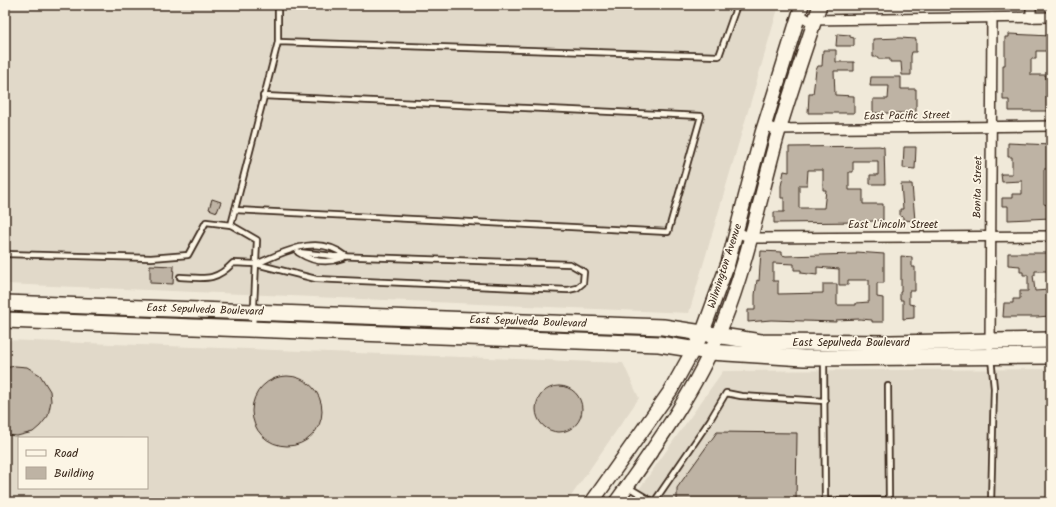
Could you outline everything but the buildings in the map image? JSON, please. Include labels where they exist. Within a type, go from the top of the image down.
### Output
[{"type":"main road","name":"Wilmington Avenue","points":[[616,502],[686,398],[718,336],[743,268],[780,129],[820,5]]},
{"type":"main road","name":"Wilmington Avenue","points":[[592,502],[671,390],[702,334],[728,263],[765,125],[801,10]]},
{"type":"main road","name":"East Sepulveda Boulevard","points":[[5,303],[663,327],[702,334],[824,350],[991,356],[1051,356]]},
{"type":"main road","name":"East Sepulveda Boulevard","points":[[5,320],[659,344],[710,352],[765,356],[824,350],[990,341],[1051,340]]},
{"type":"street","points":[[1031,5],[1031,18]]},
{"type":"street","points":[[801,10],[808,20],[1051,17]]},
{"type":"street","name":"Bonita Street","points":[[991,356],[990,237],[992,18]]},
{"type":"street","name":"East Pacific Street","points":[[765,125],[774,129],[1051,126]]},
{"type":"street","name":"East Lincoln Street","points":[[736,232],[752,238],[1051,236]]},
{"type":"lane","points":[[231,225],[278,42],[278,5]]},
{"type":"lane","points":[[278,42],[719,56],[737,5]]},
{"type":"lane","points":[[235,210],[668,232],[701,116],[263,96]]},
{"type":"lane","points":[[5,254],[151,258],[188,255],[206,222],[231,225],[257,240],[253,328]]},
{"type":"lane","points":[[256,264],[291,249],[311,244],[337,249],[346,257]]},
{"type":"lane","points":[[180,277],[211,278],[223,274],[233,263],[256,264],[316,279],[568,290],[577,288],[584,283],[584,272],[570,264],[346,257],[331,262],[308,259],[291,249]]},
{"type":"lane","points":[[824,350],[826,501],[889,500],[888,386]]},
{"type":"lane","points":[[991,356],[994,388],[991,502]]},
{"type":"lane","points":[[627,486],[654,502],[726,394],[825,401]]},
{"type":"shaded area","points":[[5,5],[779,5],[689,313],[5,284]]},
{"type":"shaded area","points":[[5,340],[623,363],[639,398],[567,502],[5,502]]},
{"type":"shaded area","points":[[1051,369],[1051,502],[630,502],[723,371]]}]
